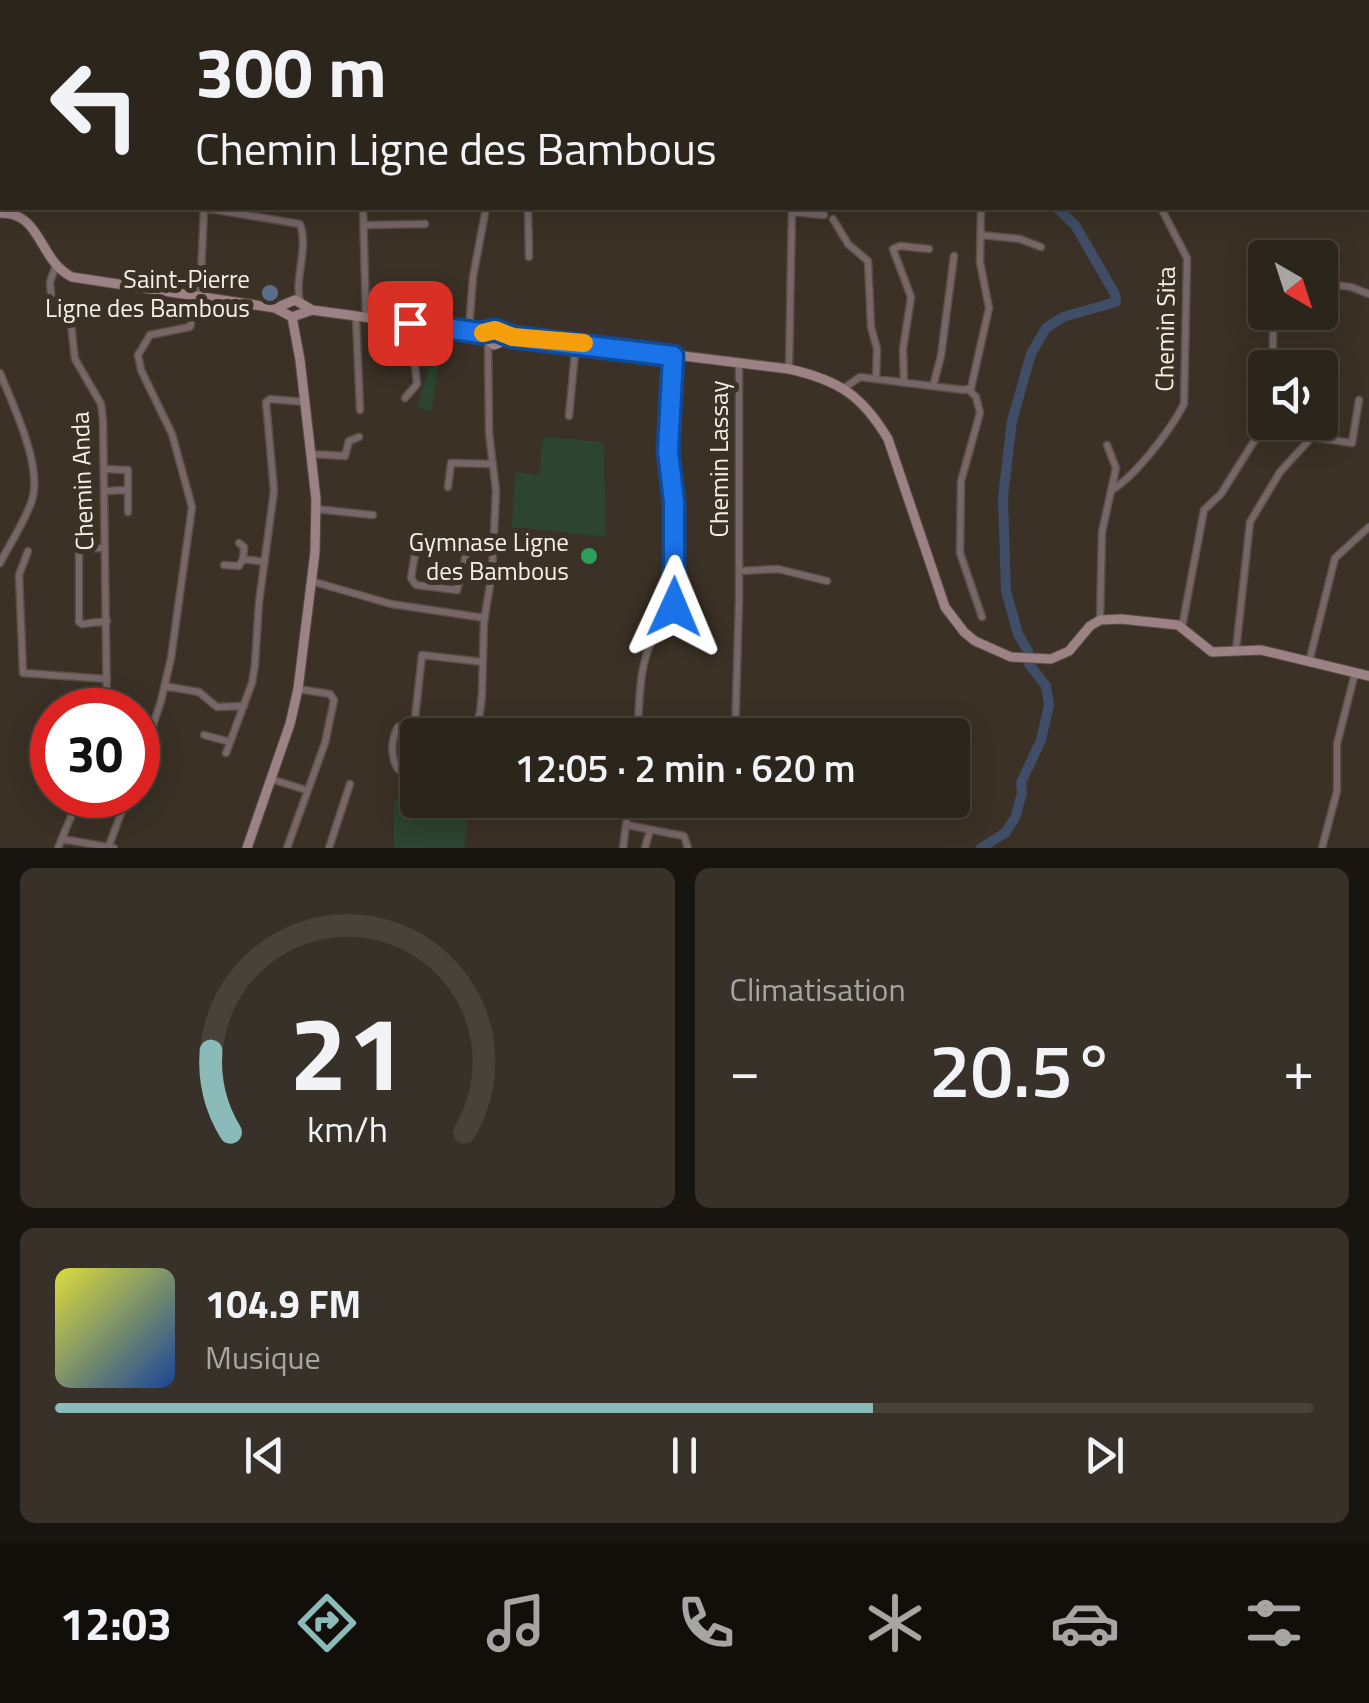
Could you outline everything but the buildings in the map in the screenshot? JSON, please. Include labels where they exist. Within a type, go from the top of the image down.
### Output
[{"type":"main road","points":[[0,213],[12,213],[25,220],[55,268],[72,278],[489,337],[576,342],[789,369],[826,378],[848,391],[872,415],[888,439],[945,607],[975,641],[1011,657],[1044,659],[1066,653],[1100,620],[1168,622],[1182,627],[1212,652],[1261,650],[1369,676]]},
{"type":"main road","points":[[247,848],[298,689],[312,581],[316,509],[295,309]]},
{"type":"street","points":[[160,699],[176,630],[192,507],[172,434],[140,370],[138,354],[150,335],[188,329],[193,320],[204,210]]},
{"type":"street","points":[[216,210],[300,224],[304,234],[295,309]]},
{"type":"street","points":[[360,410],[363,210]]},
{"type":"street","points":[[480,718],[496,491],[489,337],[473,277],[486,210]]},
{"type":"street","points":[[528,210],[529,257]]},
{"type":"street","points":[[789,369],[792,210],[824,215]]},
{"type":"street","points":[[966,390],[988,308],[980,262],[981,210]]},
{"type":"street","name":"Chemin Sita","points":[[1112,490],[1136,471],[1184,404],[1187,258],[1162,210]]},
{"type":"street","points":[[833,219],[848,244],[868,261],[876,349],[871,378]]},
{"type":"street","points":[[365,225],[425,224]]},
{"type":"street","points":[[981,236],[1020,238],[1042,247]]},
{"type":"street","points":[[904,383],[903,357],[911,296],[893,249],[930,249]]},
{"type":"street","points":[[932,386],[941,356],[954,256]]},
{"type":"street","name":"Chemin Anda","points":[[55,268],[50,282],[52,307],[71,324],[75,359],[102,404],[107,688]]},
{"type":"street","points":[[1338,283],[1369,294]]},
{"type":"street","points":[[405,398],[417,384],[410,323]]},
{"type":"street","points":[[569,416],[576,342]]},
{"type":"street","points":[[639,718],[650,644],[670,618],[674,600],[674,502],[668,451],[673,356]]},
{"type":"street","name":"Chemin Lassay","points":[[735,718],[739,364]]},
{"type":"street","points":[[0,373],[19,420],[34,486],[28,508],[0,563]]},
{"type":"street","points":[[848,391],[856,378],[871,378],[966,390],[978,402],[980,412],[961,481],[960,562],[982,617]]},
{"type":"street","points":[[1236,650],[1250,522],[1280,472],[1312,436],[1352,442],[1359,400]]},
{"type":"street","points":[[226,753],[252,683],[274,490],[266,402],[305,402]]},
{"type":"street","points":[[311,454],[345,456],[351,439],[360,438]]},
{"type":"street","points":[[1182,627],[1204,510],[1221,494],[1255,440]]},
{"type":"street","points":[[1100,620],[1102,537],[1116,468],[1107,445]]},
{"type":"street","points":[[448,487],[451,463],[493,464]]},
{"type":"street","points":[[104,469],[126,468],[128,512]]},
{"type":"street","points":[[106,491],[127,490]]},
{"type":"street","points":[[316,509],[373,515]]},
{"type":"street","points":[[1309,662],[1335,558],[1369,527]]},
{"type":"street","points":[[468,544],[457,590],[416,585],[411,578],[418,542],[424,537],[468,544],[492,543]]},
{"type":"street","points":[[224,565],[240,566],[244,548],[239,543]]},
{"type":"street","points":[[106,548],[80,548],[79,622],[107,621]]},
{"type":"street","points":[[28,550],[18,575],[24,673],[107,679]]},
{"type":"street","points":[[243,559],[265,562]]},
{"type":"street","points":[[739,572],[778,569],[827,581]]},
{"type":"street","points":[[312,581],[391,604],[485,618]]},
{"type":"street","points":[[415,718],[422,655],[483,662]]},
{"type":"street","points":[[1322,848],[1337,791],[1338,744],[1355,673]]},
{"type":"street","points":[[164,686],[199,692],[217,707],[244,706]]},
{"type":"street","points":[[288,848],[325,743],[334,700],[330,694],[298,689]]},
{"type":"street","points":[[400,727],[393,735],[394,762],[400,769]]},
{"type":"street","points":[[204,735],[230,742]]},
{"type":"street","points":[[271,779],[306,790]]},
{"type":"street","points":[[329,848],[350,784]]},
{"type":"street","points":[[58,848],[71,818]]},
{"type":"street","points":[[62,839],[110,848],[120,818]]},
{"type":"street","points":[[623,848],[628,818]]},
{"type":"street","points":[[627,825],[684,836],[688,848]]},
{"type":"street","points":[[645,848],[650,830]]},
{"type":"green space","points":[[429,341],[442,344],[432,411],[417,408],[428,370]]},
{"type":"green space","points":[[543,437],[604,442],[606,537],[512,527],[515,472],[539,475]]},
{"type":"green space","points":[[400,800],[400,818],[466,818],[465,848],[394,848],[394,801]]},
{"type":"waterway","points":[[981,848],[1005,833],[1015,818],[1021,783],[1041,740],[1049,705],[1046,686],[1029,664],[1006,591],[1003,497],[1012,421],[1031,354],[1046,328],[1063,317],[1116,302],[1075,225],[1059,210]]},
{"type":"slow traffic","points":[[483,333],[495,330],[513,337],[584,343]]},
{"type":"place","name":"Saint-Pierre Ligne des Bambous","points":[[270,293]]},
{"type":"place","name":"Gymnase Ligne des Bambous","points":[[589,556]]},
{"type":"route","points":[[410,323],[480,333],[495,330],[513,337],[673,356],[668,451],[674,502],[674,607]]}]
